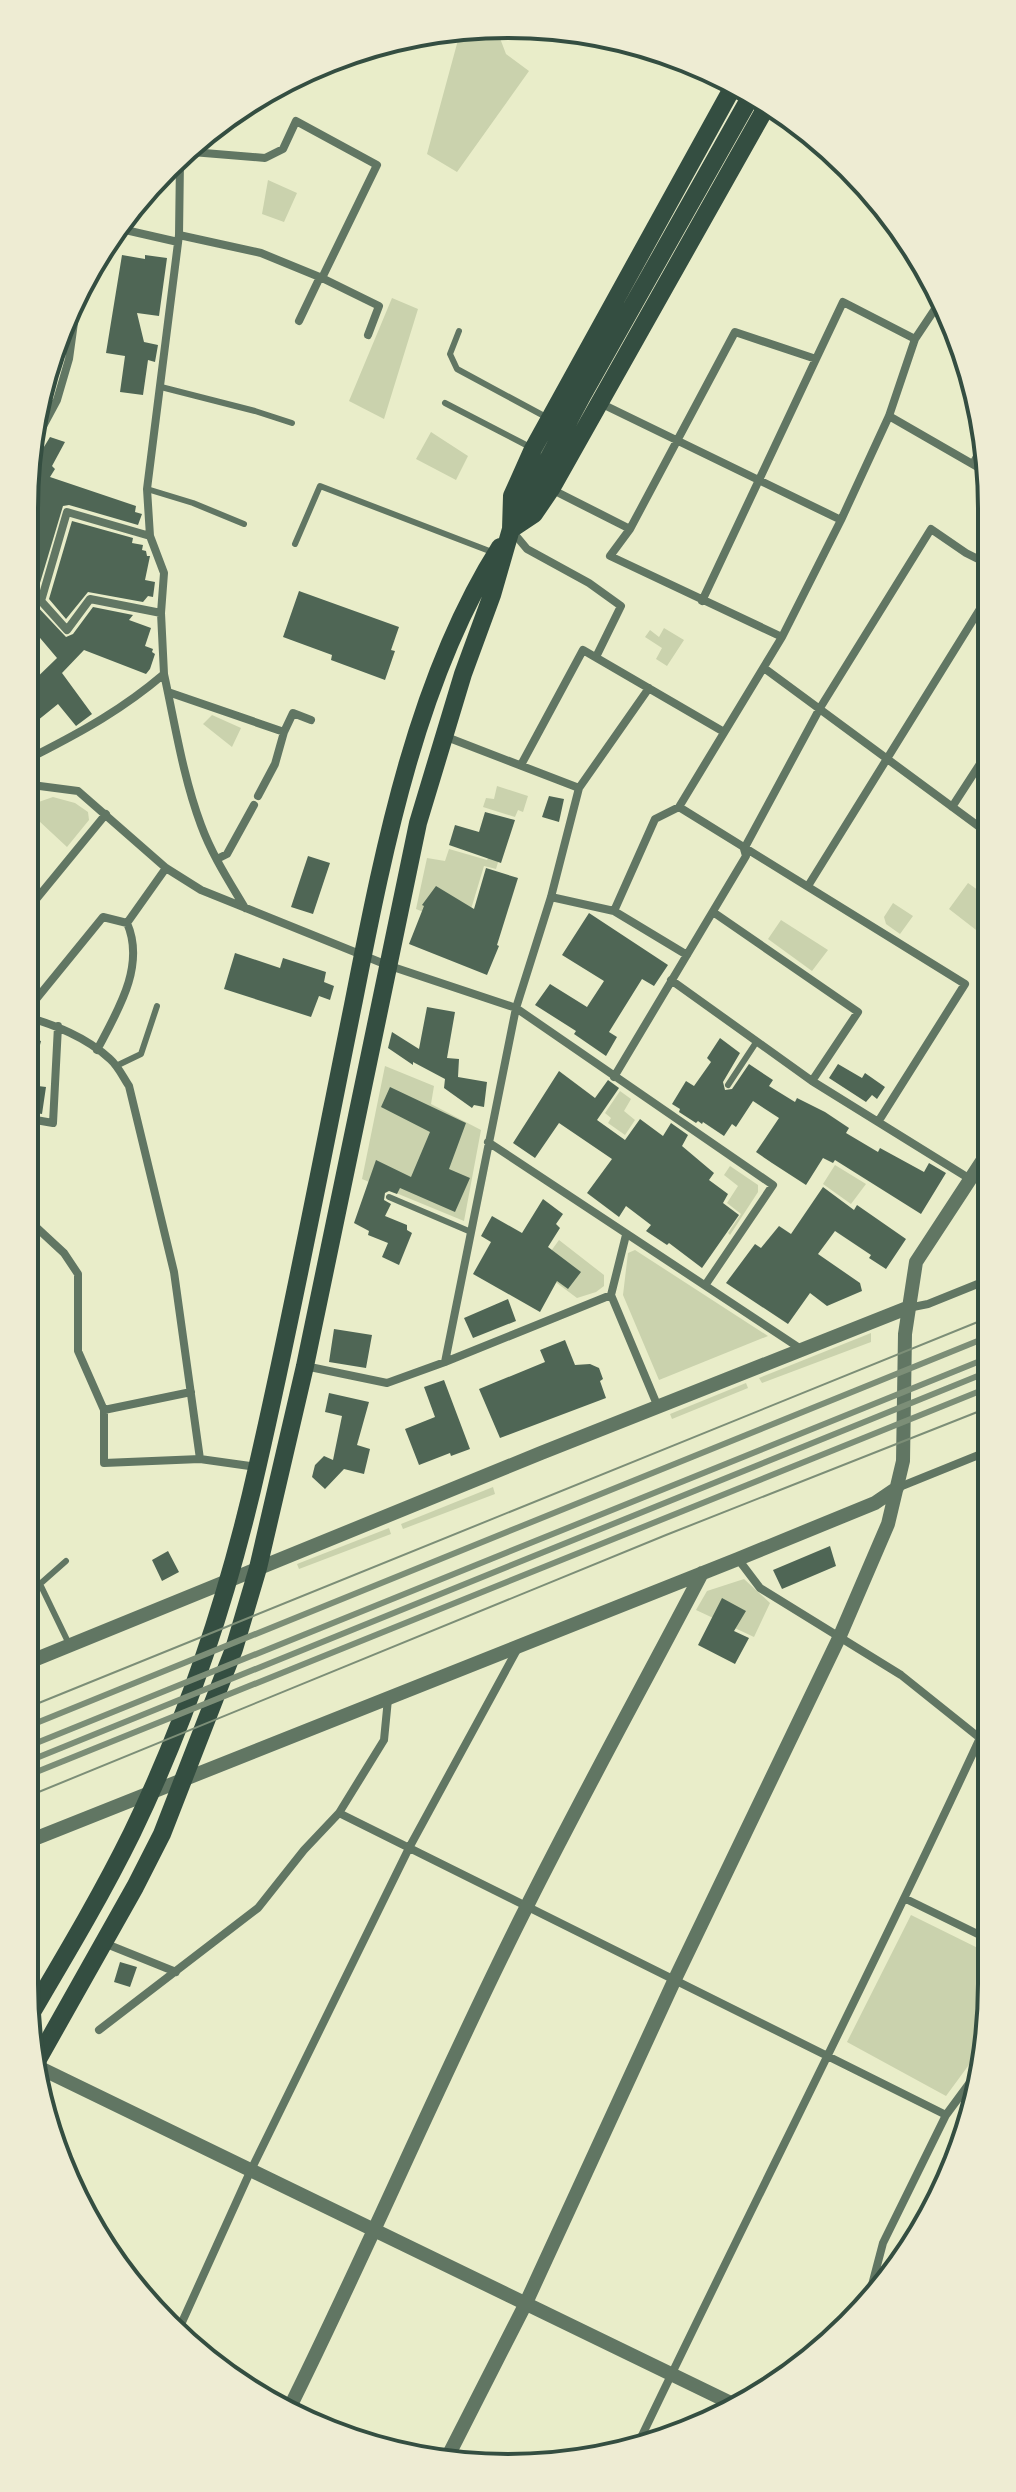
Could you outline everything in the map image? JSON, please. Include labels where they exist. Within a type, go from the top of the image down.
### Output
[{"type":"main road","points":[[43,2053],[162,1834],[234,1649],[258,1568],[305,1366],[418,823],[443,736],[492,595],[511,529],[512,496],[533,449],[729,93]]},
{"type":"main road","points":[[39,2000],[110,1875],[149,1793],[202,1659],[226,1584],[258,1467],[363,955],[395,815],[443,662],[470,599],[747,103]]},
{"type":"main road","points":[[511,529],[534,514],[551,489],[763,113]]},
{"type":"street","points":[[201,153],[265,158],[283,149],[296,121],[377,165],[299,321]]},
{"type":"street","points":[[180,172],[179,238],[147,489],[150,536],[164,573],[161,613],[164,674],[189,786],[201,825],[245,908]]},
{"type":"street","points":[[129,230],[261,253],[321,277],[379,306],[368,335]]},
{"type":"street","points":[[702,601],[843,302],[915,339]]},
{"type":"street","points":[[614,911],[655,819],[679,807],[782,637],[889,416],[915,339],[934,310]]},
{"type":"street","points":[[782,637],[610,556],[630,529],[735,332],[816,359]]},
{"type":"street","points":[[46,419],[69,359],[69,341]]},
{"type":"street","points":[[600,403],[841,520]]},
{"type":"street","points":[[889,416],[976,466]]},
{"type":"street","points":[[973,464],[975,460]]},
{"type":"street","points":[[551,489],[630,529]]},
{"type":"street","points":[[150,536],[67,512],[41,601],[67,630],[90,599],[161,613]]},
{"type":"street","points":[[511,529],[527,549],[589,583],[621,606],[596,657]]},
{"type":"street","points":[[614,1077],[746,856],[744,849],[820,708],[931,529],[978,559]]},
{"type":"street","points":[[808,886],[978,612]]},
{"type":"street","points":[[521,765],[583,650],[724,732]]},
{"type":"street","points":[[764,668],[978,826]]},
{"type":"street","points":[[38,754],[101,721],[164,674]]},
{"type":"street","points":[[445,1362],[516,1008],[551,897],[579,788],[649,688]]},
{"type":"street","points":[[168,692],[284,732]]},
{"type":"street","points":[[217,859],[227,854],[275,764],[293,713],[311,720]]},
{"type":"street","points":[[443,736],[579,788]]},
{"type":"street","points":[[952,807],[978,767]]},
{"type":"street","points":[[38,789],[78,791],[166,868],[201,890],[387,965],[516,1008],[773,1185],[706,1284]]},
{"type":"street","points":[[679,807],[965,984],[878,1122]]},
{"type":"street","points":[[38,897],[106,814]]},
{"type":"street","points":[[127,923],[166,868]]},
{"type":"street","points":[[551,897],[614,911],[687,955]]},
{"type":"street","points":[[713,912],[858,1012],[812,1081]]},
{"type":"street","points":[[38,998],[103,917],[127,923],[135,939],[127,990],[97,1050]]},
{"type":"street","points":[[671,980],[812,1081],[970,1179]]},
{"type":"street","points":[[38,1020],[58,1026],[97,1050],[116,1066],[129,1086],[174,1272],[200,1459]]},
{"type":"street","points":[[38,1120],[53,1123],[58,1026]]},
{"type":"street","points":[[488,1142],[803,1350]]},
{"type":"street","points":[[451,2450],[525,2305],[675,1979],[839,1638],[888,1524],[903,1461],[907,1308],[916,1262],[978,1167]]},
{"type":"street","points":[[38,1229],[64,1253],[78,1274],[78,1351],[104,1410],[104,1463],[200,1459],[258,1467]]},
{"type":"street","points":[[626,1235],[611,1295],[658,1407]]},
{"type":"street","points":[[38,1659],[658,1407],[907,1308],[928,1304],[978,1284]]},
{"type":"street","points":[[305,1366],[387,1383],[611,1295]]},
{"type":"street","points":[[104,1410],[191,1392]]},
{"type":"street","points":[[38,1837],[738,1559],[875,1503],[897,1488],[978,1455]]},
{"type":"street","points":[[738,1559],[760,1588],[901,1675],[978,1736]]},
{"type":"street","points":[[293,2402],[527,1906],[702,1573]]},
{"type":"street","points":[[182,2322],[250,2172],[409,1848],[520,1645]]},
{"type":"street","points":[[99,2030],[258,1908],[304,1850],[339,1813],[384,1740],[388,1699]]},
{"type":"street","points":[[643,2434],[826,2055],[906,1899],[978,1742]]},
{"type":"street","points":[[339,1813],[946,2115]]},
{"type":"street","points":[[906,1899],[978,1934]]},
{"type":"street","points":[[104,1943],[176,1972]]},
{"type":"street","points":[[46,2068],[372,2232],[725,2401]]},
{"type":"street","points":[[874,2279],[883,2243],[946,2115],[966,2087]]},
{"type":"lane","points":[[459,331],[450,354],[457,369],[550,418]]},
{"type":"lane","points":[[161,387],[292,423]]},
{"type":"lane","points":[[50,402],[54,405]]},
{"type":"lane","points":[[445,403],[533,449]]},
{"type":"lane","points":[[295,544],[320,486],[496,553]]},
{"type":"lane","points":[[147,489],[193,503],[244,524]]},
{"type":"lane","points":[[116,1066],[141,1054],[157,1006]]},
{"type":"lane","points":[[728,1085],[757,1041]]},
{"type":"lane","points":[[389,1197],[471,1232]]},
{"type":"lane","points":[[66,1561],[40,1584],[70,1646]]},
{"type":"green space","points":[[500,38],[506,54],[529,71],[457,172],[427,154],[458,41]]},
{"type":"green space","points":[[268,180],[297,193],[284,222],[262,214]]},
{"type":"green space","points":[[392,298],[418,309],[384,419],[349,401]]},
{"type":"green space","points":[[431,432],[468,456],[456,480],[416,459]]},
{"type":"green space","points":[[664,628],[684,640],[667,666],[656,659],[662,648],[645,637],[650,630],[659,637]]},
{"type":"green space","points":[[212,715],[241,728],[232,747],[203,724]]},
{"type":"green space","points":[[497,786],[528,796],[523,812],[518,810],[515,817],[483,807],[486,798],[494,799]]},
{"type":"green space","points":[[53,797],[75,803],[88,812],[89,820],[67,847],[38,820],[38,802]]},
{"type":"green space","points":[[449,849],[487,860],[491,853],[500,856],[496,869],[484,866],[465,929],[416,909],[427,858],[445,861]]},
{"type":"green space","points":[[968,883],[978,890],[978,931],[949,909]]},
{"type":"green space","points":[[893,903],[913,916],[900,934],[886,924],[884,917]]},
{"type":"green space","points":[[781,920],[828,950],[812,971],[768,939]]},
{"type":"green space","points":[[385,1066],[434,1086],[431,1104],[481,1130],[464,1221],[362,1179]]},
{"type":"green space","points":[[620,1091],[631,1099],[624,1111],[635,1120],[625,1135],[608,1123],[611,1118],[605,1113]]},
{"type":"green space","points":[[835,1165],[866,1184],[851,1204],[823,1184]]},
{"type":"green space","points":[[730,1166],[758,1185],[758,1192],[730,1235],[728,1233],[741,1214],[727,1203],[738,1186],[724,1175]]},
{"type":"green space","points":[[559,1240],[604,1275],[604,1286],[577,1298],[538,1269]]},
{"type":"green space","points":[[635,1250],[768,1336],[659,1380],[623,1295],[628,1253]]},
{"type":"green space","points":[[871,1333],[871,1342],[762,1383],[759,1378]]},
{"type":"green space","points":[[746,1383],[748,1388],[672,1419],[670,1414]]},
{"type":"green space","points":[[493,1487],[495,1494],[403,1529],[401,1524]]},
{"type":"green space","points":[[389,1528],[391,1534],[299,1569],[297,1564]]},
{"type":"green space","points":[[744,1579],[770,1603],[754,1637],[696,1610],[707,1591]]},
{"type":"green space","points":[[911,1915],[978,1948],[977,2015],[971,2062],[946,2096],[847,2042]]},
{"type":"building","points":[[122,255],[145,259],[145,255],[167,258],[159,316],[137,313],[144,342],[158,345],[155,362],[148,360],[143,395],[120,392],[125,356],[106,353]]},
{"type":"building","points":[[50,437],[65,442],[52,466],[55,469],[50,477],[136,506],[135,512],[142,514],[138,525],[69,505],[63,506],[38,590],[38,508],[42,451]]},
{"type":"building","points":[[72,521],[133,538],[132,543],[143,545],[142,550],[150,556],[145,580],[155,582],[153,597],[148,596],[143,602],[88,592],[66,619],[49,599]]},
{"type":"building","points":[[299,591],[399,627],[385,680],[331,660],[332,655],[283,637]]},
{"type":"building","points":[[38,607],[66,637],[73,634],[93,607],[133,615],[129,620],[151,628],[145,646],[153,649],[155,654],[146,674],[84,650],[62,673],[92,714],[76,726],[58,704],[38,720],[38,676],[57,658],[38,636]]},
{"type":"building","points":[[549,796],[564,799],[559,822],[542,817]]},
{"type":"building","points":[[485,812],[515,820],[501,863],[449,845],[455,825],[479,832]]},
{"type":"building","points":[[308,856],[330,863],[313,914],[291,907]]},
{"type":"building","points":[[486,868],[518,878],[499,946],[487,975],[409,944],[422,905],[436,886],[474,909]]},
{"type":"building","points":[[589,913],[668,965],[654,986],[642,979],[609,1032],[617,1037],[606,1056],[574,1034],[576,1031],[535,1005],[550,984],[587,1007],[604,981],[562,955]]},
{"type":"building","points":[[235,953],[280,968],[283,958],[326,972],[324,982],[334,986],[330,1000],[319,996],[311,1017],[224,989]]},
{"type":"building","points":[[427,1007],[455,1012],[447,1058],[459,1059],[458,1077],[487,1082],[484,1107],[474,1105],[472,1108],[444,1088],[445,1079],[413,1062],[413,1065],[388,1048],[392,1032],[419,1049]]},
{"type":"building","points":[[720,1038],[740,1053],[723,1082],[725,1090],[732,1089],[749,1064],[773,1080],[769,1086],[795,1102],[797,1098],[825,1112],[849,1128],[846,1133],[878,1152],[880,1148],[924,1172],[929,1163],[946,1173],[921,1214],[835,1160],[833,1163],[823,1158],[806,1185],[772,1163],[756,1152],[779,1118],[753,1101],[736,1127],[732,1124],[724,1136],[703,1122],[696,1123],[679,1112],[680,1109],[672,1104],[686,1081],[694,1086],[711,1062],[707,1058]]},
{"type":"building","points":[[838,1064],[862,1078],[865,1073],[885,1087],[877,1099],[872,1095],[866,1102],[829,1078]]},
{"type":"building","points":[[559,1071],[595,1098],[608,1080],[619,1088],[597,1120],[625,1140],[640,1119],[663,1136],[671,1123],[688,1135],[682,1146],[714,1173],[709,1180],[728,1194],[723,1203],[739,1215],[702,1268],[669,1243],[667,1245],[646,1231],[651,1225],[626,1206],[619,1217],[587,1193],[612,1159],[559,1123],[535,1158],[513,1143]]},
{"type":"building","points":[[38,1086],[46,1087],[42,1114],[38,1113]]},
{"type":"building","points":[[390,1087],[466,1123],[449,1169],[470,1178],[455,1212],[400,1188],[397,1194],[385,1193],[384,1200],[391,1204],[385,1216],[407,1225],[407,1230],[412,1233],[399,1265],[382,1257],[388,1243],[368,1235],[369,1231],[354,1223],[376,1160],[411,1177],[430,1132],[381,1107]]},
{"type":"building","points":[[823,1187],[854,1210],[857,1205],[906,1239],[886,1269],[835,1231],[818,1254],[860,1283],[862,1291],[827,1306],[810,1293],[788,1324],[726,1283],[755,1244],[761,1248],[779,1226],[791,1234]]},
{"type":"building","points":[[543,1199],[563,1214],[556,1224],[560,1228],[548,1247],[581,1272],[568,1289],[557,1281],[540,1312],[473,1274],[491,1242],[481,1236],[492,1216],[522,1233]]},
{"type":"building","points":[[508,1299],[516,1321],[473,1338],[464,1318]]},
{"type":"building","points":[[334,1329],[372,1335],[366,1368],[329,1362]]},
{"type":"building","points":[[565,1340],[575,1365],[590,1364],[599,1368],[606,1398],[500,1438],[479,1389],[545,1362],[540,1350]]},
{"type":"building","points":[[444,1380],[470,1449],[419,1465],[405,1429],[435,1417],[424,1387]]},
{"type":"building","points":[[329,1393],[369,1402],[357,1445],[370,1449],[364,1474],[344,1469],[325,1489],[312,1477],[315,1465],[324,1456],[333,1460],[342,1416],[325,1412]]},
{"type":"building","points":[[830,1546],[836,1566],[782,1589],[773,1570]]},
{"type":"building","points":[[168,1551],[179,1572],[162,1581],[152,1560]]},
{"type":"building","points":[[722,1598],[746,1611],[734,1631],[749,1638],[735,1664],[698,1645]]},
{"type":"building","points":[[120,1962],[137,1967],[130,1987],[114,1982]]},
{"type":"tram line","points":[[38,1703],[978,1322]]},
{"type":"tram line","points":[[38,1792],[666,1535],[978,1412]]},
{"type":"railway","points":[[38,1722],[978,1341]]},
{"type":"railway","points":[[38,1742],[978,1362]]},
{"type":"railway","points":[[38,1757],[978,1376]]},
{"type":"railway","points":[[38,1771],[978,1392]]}]
